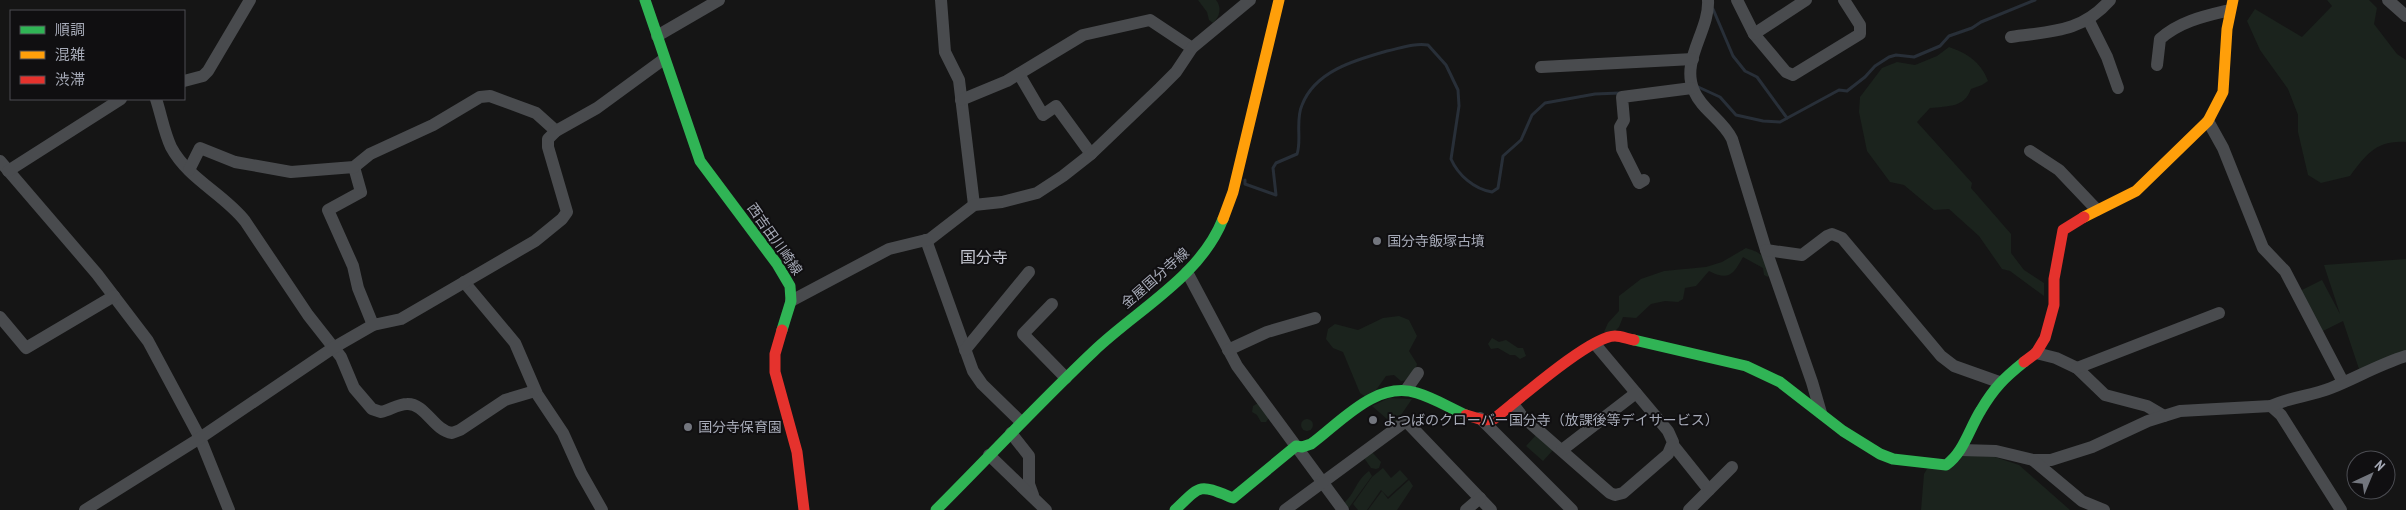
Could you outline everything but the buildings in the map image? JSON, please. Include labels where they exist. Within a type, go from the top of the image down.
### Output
[{"type":"street","points":[[185,81],[203,76],[208,71],[250,0]]},
{"type":"street","name":"西吉田川崎線","points":[[644,0],[700,162],[784,273],[790,286],[791,301],[777,346],[775,372],[796,447],[804,510]]},
{"type":"street","points":[[657,36],[719,0]]},
{"type":"street","points":[[941,0],[945,52],[959,80],[974,205]]},
{"type":"street","points":[[791,301],[889,250],[926,240],[974,205],[1020,198],[1037,193],[1091,154],[1176,72],[1192,48],[1250,0]]},
{"type":"street","name":"金屋国分寺線","points":[[936,510],[1021,422],[1095,350],[1187,272],[1214,240],[1229,202],[1279,0]]},
{"type":"street","points":[[1708,0],[1703,31],[1690,73],[1692,88],[1701,103],[1725,128],[1732,140],[1766,250],[1812,382],[1821,414]]},
{"type":"street","points":[[1737,0],[1754,34],[1789,75],[1797,74],[1861,32],[1860,25],[1844,0]]},
{"type":"street","points":[[1754,34],[1806,0]]},
{"type":"street","points":[[2011,37],[2061,32],[2089,20],[2110,0]]},
{"type":"street","points":[[2388,0],[2406,16]]},
{"type":"street","points":[[2157,65],[2160,38],[2171,29],[2232,5]]},
{"type":"street","points":[[1175,510],[1200,488],[1209,488],[1233,498],[1296,446],[1306,447],[1382,394],[1395,390],[1406,390],[1422,394],[1463,413],[1480,418],[1494,419],[1547,375],[1595,344],[1617,336],[1744,366],[1780,382],[1862,443],[1893,459],[1944,466],[1953,462],[1980,411],[1999,382],[2036,353],[2045,338],[2051,318],[2061,234],[2068,225],[2136,191],[2208,121],[2223,92],[2226,34],[2232,5]]},
{"type":"street","points":[[961,100],[1019,74],[1083,35],[1150,20],[1192,48]]},
{"type":"street","points":[[2089,20],[2107,57],[2118,88]]},
{"type":"street","points":[[85,510],[200,438],[333,348],[373,326],[401,319],[535,241],[562,219],[567,212],[548,147],[548,139],[556,131],[597,108],[664,59]]},
{"type":"street","points":[[1540,67],[1693,59]]},
{"type":"street","points":[[1019,74],[1043,115],[1056,106],[1091,154]]},
{"type":"street","points":[[1644,180],[1639,183],[1622,149],[1620,127],[1624,120],[1622,97],[1692,88]]},
{"type":"street","points":[[189,170],[200,148],[235,162],[290,172],[354,167],[370,154],[433,125],[480,97],[497,97],[536,112],[556,131]]},
{"type":"street","points":[[119,100],[4,166],[114,296],[148,341],[200,438],[230,510]]},
{"type":"street","points":[[156,100],[171,146],[189,170],[236,210],[308,315],[333,348],[342,356],[350,382],[372,409],[381,412],[402,404],[414,405],[448,433],[460,430],[505,400],[535,391]]},
{"type":"street","points":[[2208,121],[2223,148],[2263,248],[2285,271],[2343,382]]},
{"type":"street","points":[[2030,151],[2059,170],[2097,210]]},
{"type":"street","points":[[354,167],[361,192],[328,210],[353,266],[358,288],[373,326]]},
{"type":"street","points":[[1766,250],[1802,255],[1828,236],[1837,235],[1842,238],[1941,356],[1954,366],[1999,382]]},
{"type":"street","points":[[926,240],[965,350],[977,377],[1021,422]]},
{"type":"street","points":[[965,350],[1028,272]]},
{"type":"street","points":[[1187,272],[1240,370],[1343,510]]},
{"type":"street","points":[[464,282],[515,343],[535,391],[563,432],[581,473],[601,510]]},
{"type":"street","points":[[0,317],[26,348],[114,296]]},
{"type":"street","points":[[1052,304],[1023,334],[1066,378]]},
{"type":"street","points":[[2077,368],[2219,313]]},
{"type":"street","points":[[1228,350],[1267,332],[1315,318]]},
{"type":"street","points":[[1595,344],[1668,431],[1673,445],[1709,490]]},
{"type":"street","points":[[2036,353],[2056,358],[2077,368],[2105,395],[2147,406],[2164,416]]},
{"type":"street","points":[[1961,450],[1996,451],[2033,460],[2066,457],[2164,416],[2191,409],[2221,410],[2271,406],[2284,400],[2315,393],[2406,356]]},
{"type":"street","points":[[1406,390],[1418,372]]},
{"type":"street","points":[[1562,450],[1636,393]]},
{"type":"street","points":[[1513,404],[1522,416],[1610,493],[1616,495],[1623,493],[1668,454],[1673,445]]},
{"type":"street","points":[[2271,406],[2281,415],[2341,510]]},
{"type":"street","points":[[1480,418],[1572,510]]},
{"type":"street","points":[[1285,510],[1406,421],[1491,510]]},
{"type":"street","points":[[1011,433],[1029,456],[1029,484],[1033,497]]},
{"type":"street","points":[[990,455],[1046,510]]},
{"type":"street","points":[[2033,460],[2082,501],[2104,510]]},
{"type":"street","points":[[1689,510],[1732,467]]},
{"type":"street","points":[[1466,510],[1480,498]]},
{"type":"shaded area","points":[[1198,0],[1216,0],[1218,3],[1219,12],[1213,23],[1209,20],[1207,12]]},
{"type":"shaded area","points":[[2327,0],[2369,0],[2377,8],[2374,24],[2397,54],[2406,60],[2406,142],[2379,146],[2367,155],[2350,176],[2321,183],[2308,175],[2298,132],[2298,115],[2288,89],[2260,50],[2247,21],[2255,9],[2302,37],[2332,6]]},
{"type":"shaded area","points":[[1949,47],[1973,59],[1988,81],[1971,89],[1960,103],[1930,108],[1917,122],[1972,183],[1971,188],[2011,234],[2011,253],[2024,270],[2044,283],[2044,296],[2010,271],[2002,269],[1979,236],[1949,209],[1934,210],[1904,185],[1890,182],[1867,151],[1859,112],[1860,97],[1882,68],[1897,62],[1915,65],[1937,56]]},
{"type":"shaded area","points":[[1746,248],[1763,256],[1771,274],[1768,277],[1764,275],[1763,268],[1743,257],[1730,274],[1721,276],[1709,271],[1696,286],[1685,288],[1683,299],[1678,302],[1665,301],[1651,304],[1636,318],[1623,317],[1619,327],[1614,332],[1604,332],[1608,323],[1619,311],[1619,296],[1641,279],[1664,271],[1706,267],[1722,262]]},
{"type":"shaded area","points":[[2406,259],[2406,353],[2359,369],[2343,321],[2319,333],[2298,292],[2322,280],[2340,314],[2324,265]]},
{"type":"shaded area","points":[[1399,316],[1409,320],[1417,336],[1409,351],[1417,364],[1415,371],[1410,378],[1401,381],[1394,375],[1386,376],[1374,393],[1366,397],[1360,393],[1343,352],[1333,348],[1326,339],[1328,329],[1335,324],[1358,330],[1383,318]]},
{"type":"shaded area","points":[[1492,338],[1499,342],[1506,340],[1518,348],[1523,348],[1526,356],[1520,359],[1498,348],[1491,349],[1488,344]]},
{"type":"shaded area","points":[[1389,398],[1412,399],[1394,425],[1372,406]]},
{"type":"shaded area","points":[[1258,403],[1269,418],[1266,422],[1261,422],[1257,415],[1252,412],[1253,406]]},
{"type":"shaded area","points":[[1307,419],[1313,425],[1307,431],[1301,425]]},
{"type":"shaded area","points":[[1537,434],[1554,449],[1543,461],[1526,446]]},
{"type":"shaded area","points":[[1372,452],[1381,462],[1379,468],[1376,469],[1371,468],[1364,458]]},
{"type":"shaded area","points":[[1964,455],[1995,457],[2019,465],[2070,510],[1921,510],[1924,474],[1927,469]]},
{"type":"shaded area","points":[[1383,468],[1391,478],[1400,470],[1408,479],[1388,497],[1381,490],[1367,510],[1358,510],[1353,504],[1372,477]]},
{"type":"shaded area","points":[[1369,471],[1372,476],[1348,509],[1344,503]]},
{"type":"shaded area","points":[[1409,480],[1413,486],[1397,510],[1368,510],[1382,491],[1388,499]]},
{"type":"waterway","points":[[1696,86],[1720,97],[1736,115],[1763,121],[1780,122],[1839,90],[1847,91],[1865,77],[1875,66],[1889,57],[1896,55],[1914,57],[1940,46],[1949,36],[1972,28],[1981,22],[2035,0]]},
{"type":"waterway","points":[[1713,9],[1733,56],[1745,71],[1757,77],[1787,118]]},
{"type":"waterway","points":[[1245,180],[1245,184],[1276,195],[1273,168],[1276,163],[1297,154],[1300,111],[1308,93],[1316,83],[1326,75],[1349,63],[1402,47],[1428,45],[1446,65],[1458,90],[1459,106],[1451,159],[1462,176],[1479,188],[1492,192],[1498,188],[1503,156],[1521,140],[1532,115],[1545,103],[1595,94],[1620,93]]},
{"type":"traffic: fast","points":[[645,0],[700,161],[777,264],[790,286],[791,301],[782,330]]},
{"type":"traffic: fast","points":[[936,510],[1094,351],[1184,275],[1213,240],[1223,219]]},
{"type":"traffic: fast","points":[[1634,340],[1746,366],[1780,382],[1843,431],[1880,454],[1893,459],[1946,465],[1962,447],[1990,395],[2005,378],[2024,362]]},
{"type":"traffic: fast","points":[[1175,510],[1191,495],[1201,489],[1213,490],[1233,498],[1296,446],[1302,447],[1311,444],[1360,405],[1387,392],[1417,393],[1466,415]]},
{"type":"traffic: slow","points":[[1223,219],[1233,192],[1279,0]]},
{"type":"traffic: slow","points":[[2084,217],[2136,191],[2208,121],[2223,92],[2227,29],[2233,0]]},
{"type":"traffic: jam","points":[[2024,362],[2036,353],[2045,338],[2054,305],[2054,279],[2063,230],[2084,217]]},
{"type":"traffic: jam","points":[[782,330],[775,354],[775,372],[797,452],[804,510]]},
{"type":"traffic: jam","points":[[1466,415],[1483,420],[1494,419],[1553,371],[1589,347],[1604,339],[1615,336],[1634,340]]},
{"type":"place","name":"国分寺飯塚古墳","points":[[1377,241]]},
{"type":"place","name":"よつばのクローバー国分寺（放課後等デイサービス）","points":[[1373,420]]},
{"type":"place","name":"国分寺保育園","points":[[688,427]]},
{"type":"district","name":"国分寺","points":[[984,257]]}]
